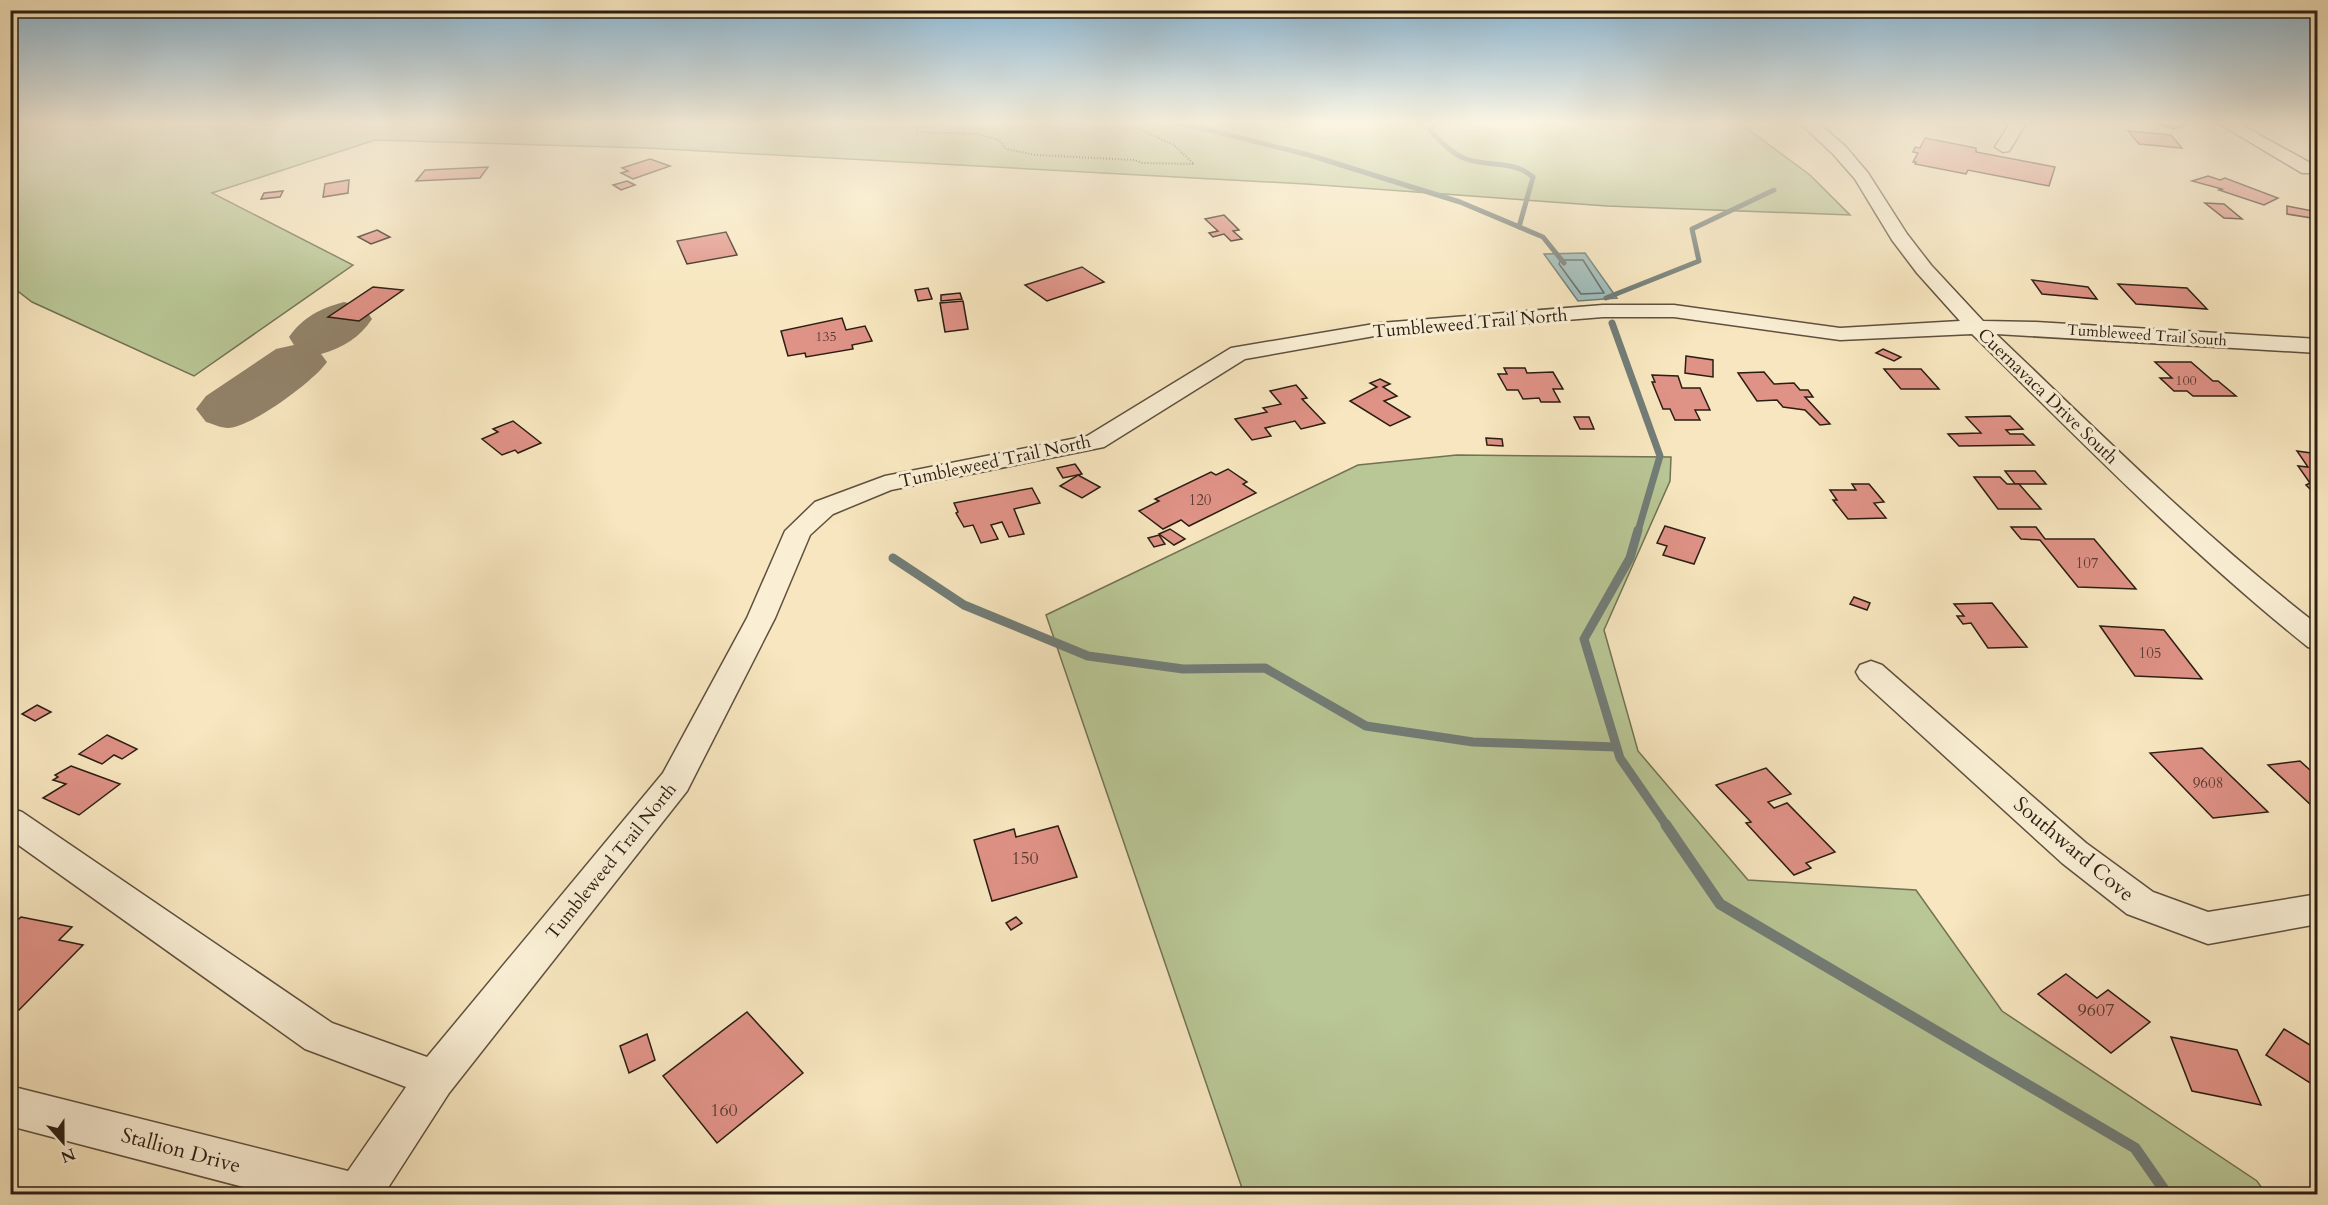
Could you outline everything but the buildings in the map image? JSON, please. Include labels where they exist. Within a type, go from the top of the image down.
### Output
[{"type":"street","name":"Cuernavaca Drive South","points":[[1863,179],[1905,244],[1977,327],[2177,521],[2267,600],[2318,640]]},
{"type":"street","name":"Tumbleweed Trail North","points":[[359,1194],[435,1079],[675,782],[761,618],[798,531],[824,508],[885,484],[1095,442],[1239,353],[1380,329],[1615,311],[1674,311],[1840,334],[1977,327]]},
{"type":"street","name":"Tumbleweed Trail South","points":[[1977,327],[2036,328],[2318,346]]},
{"type":"street","name":"Southward Cove","points":[[1871,672],[2074,853],[2140,903],[2208,928],[2318,909]]},
{"type":"street","points":[[10,820],[319,1036],[435,1079]]},
{"type":"street","name":"Stallion Drive","points":[[10,1106],[351,1194]]},
{"type":"green space","points":[[10,179],[254,179],[212,193],[353,265],[194,376],[32,302],[11,286]]},
{"type":"green space","points":[[1219,179],[1814,179],[1850,215],[1607,206]]},
{"type":"green space","points":[[1457,455],[1671,457],[1670,481],[1604,630],[1638,751],[1748,880],[1916,890],[2002,1011],[2257,1181],[2266,1194],[1244,1194],[1046,615],[1358,465]]},
{"type":"water","points":[[1585,253],[1617,298],[1578,301],[1544,254]]},
{"type":"waterway","points":[[1387,179],[1460,202],[1519,227]]},
{"type":"waterway","points":[[1519,227],[1532,179]]},
{"type":"waterway","points":[[1606,298],[1699,261],[1692,229],[1774,190]]},
{"type":"waterway","points":[[1519,227],[1543,237],[1564,263]]},
{"type":"waterway","points":[[1612,323],[1660,456],[1638,531]]},
{"type":"waterway","points":[[1638,530],[1630,558],[1584,639],[1620,758],[1667,826]]},
{"type":"waterway","points":[[893,558],[964,605],[1088,656],[1183,669],[1265,668],[1366,726],[1473,742],[1616,747]]},
{"type":"waterway","points":[[1666,825],[1720,904],[2135,1148],[2167,1194]]},
{"type":"taxiway","points":[[318,337],[344,319]]},
{"type":"taxiway","points":[[228,409],[297,362]]}]
